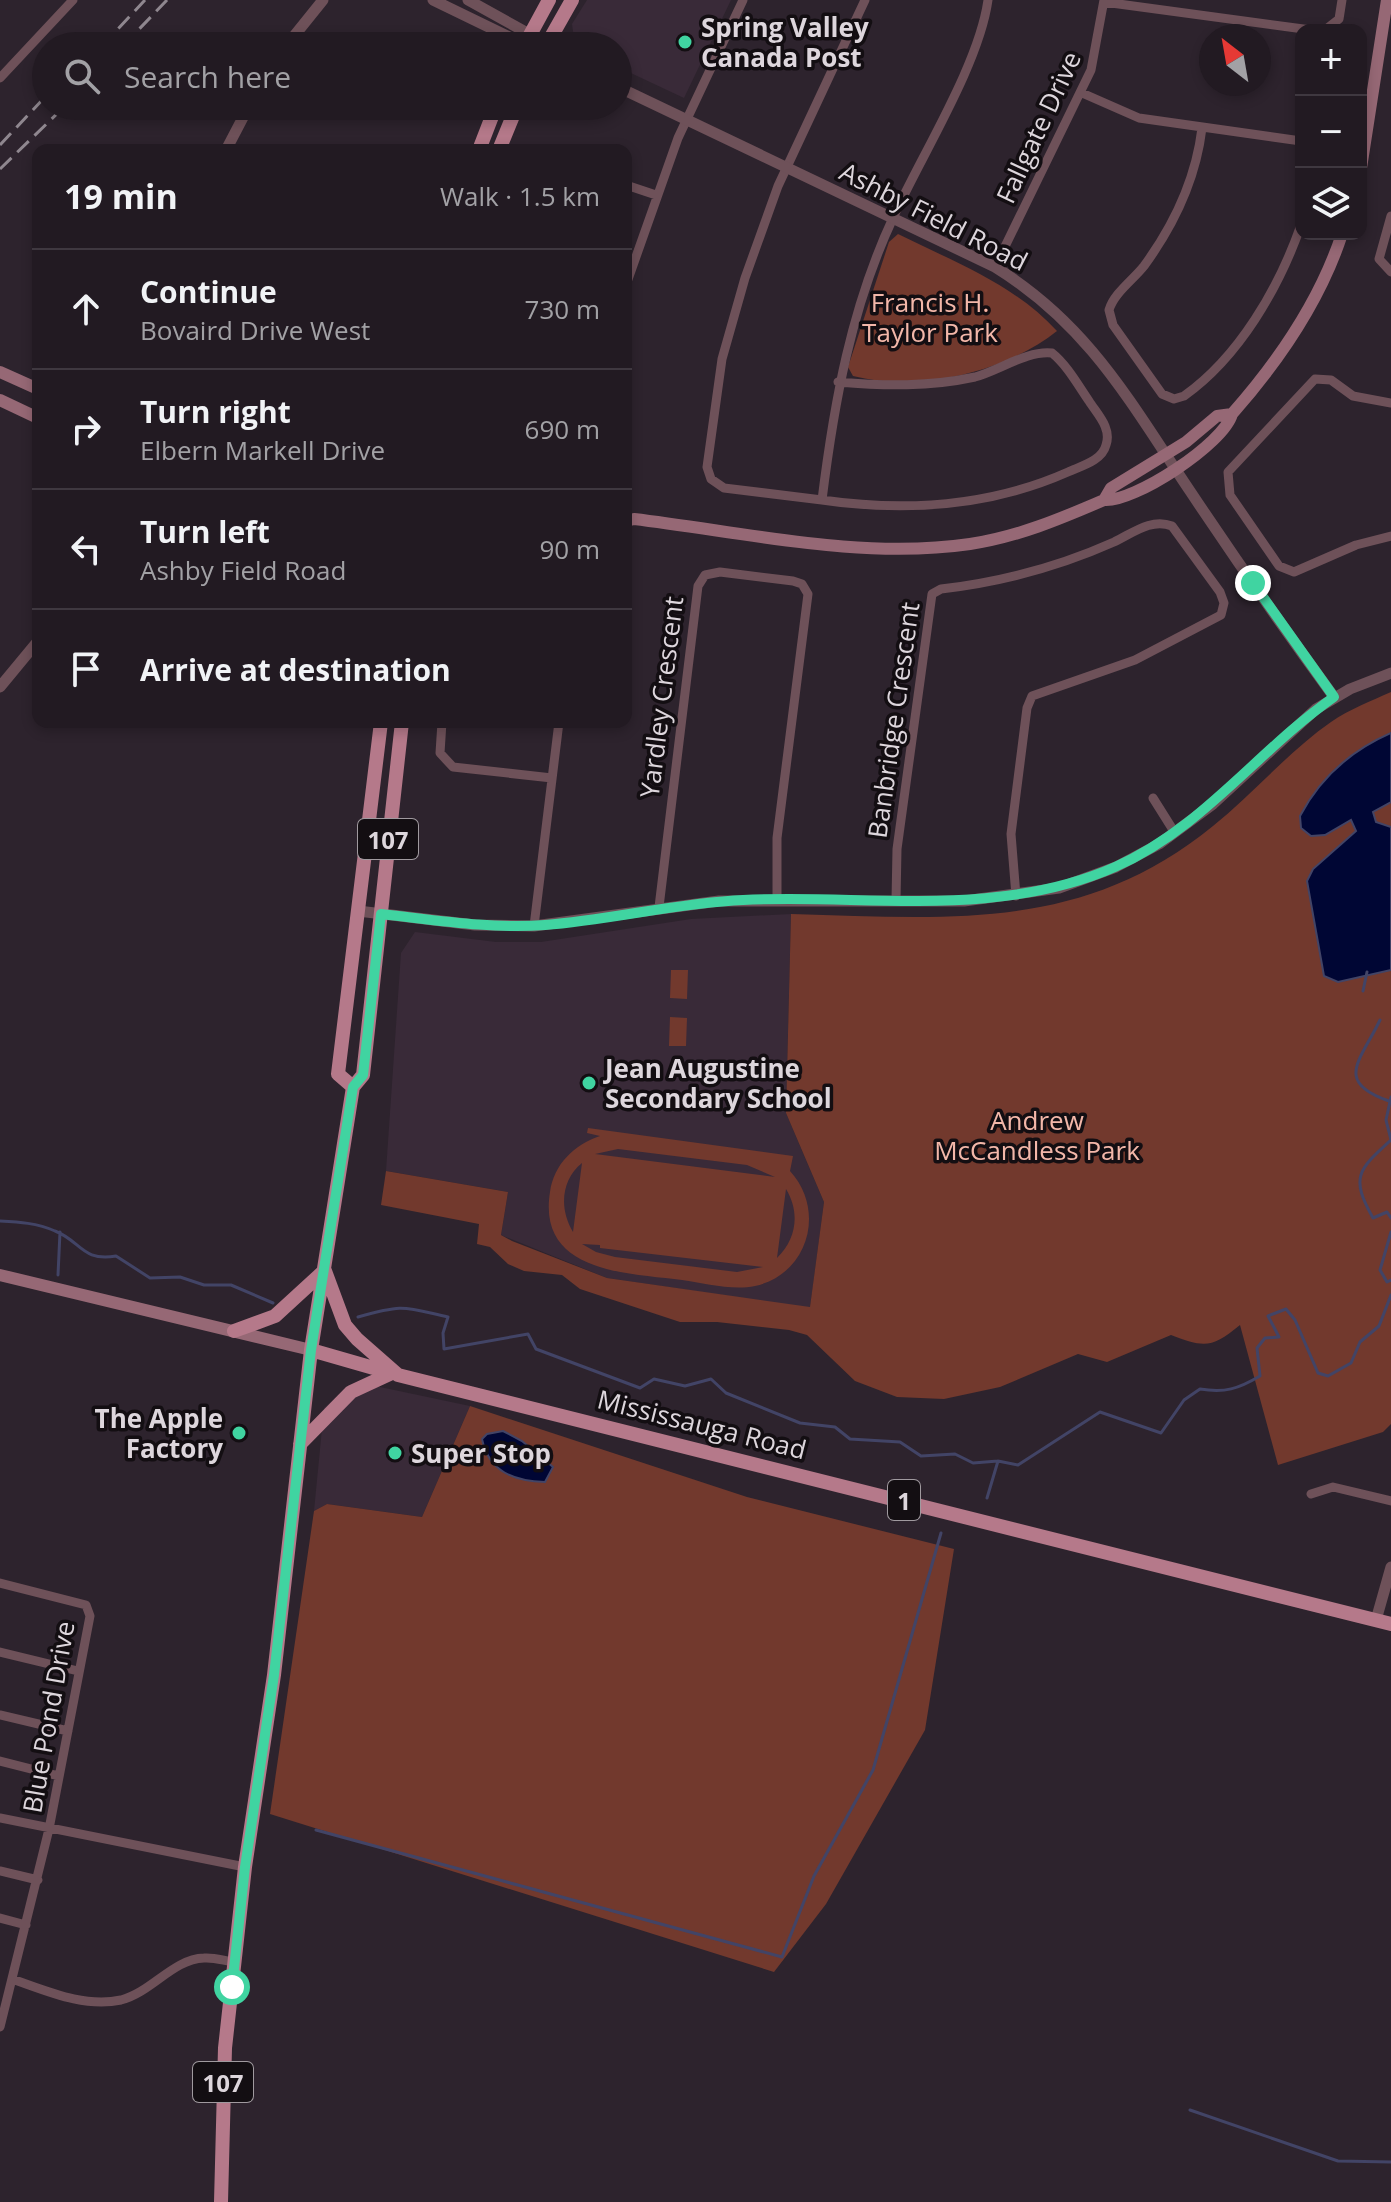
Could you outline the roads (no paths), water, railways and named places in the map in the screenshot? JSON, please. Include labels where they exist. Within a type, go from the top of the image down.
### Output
[{"type":"main road","points":[[532,32],[549,0]]},
{"type":"main road","points":[[555,32],[572,0]]},
{"type":"main road","points":[[1367,135],[1387,26],[1387,0]]},
{"type":"main road","points":[[481,144],[491,120]]},
{"type":"main road","points":[[501,144],[511,120]]},
{"type":"main road","points":[[632,517],[813,541],[911,549],[1005,537],[1104,500],[1119,501],[1175,469],[1229,427],[1232,414],[1289,340],[1340,240]]},
{"type":"main road","points":[[0,372],[32,386]]},
{"type":"main road","points":[[0,400],[32,415]]},
{"type":"main road","points":[[1104,500],[1111,488],[1166,455],[1217,416],[1232,414]]},
{"type":"main road","name":"107","points":[[353,1087],[338,1074],[380,728]]},
{"type":"main road","name":"107","points":[[221,2202],[223,2092],[245,1867],[274,1675],[311,1350],[353,1087],[363,1075],[401,728]]},
{"type":"main road","points":[[234,1331],[275,1316],[324,1270],[345,1325],[395,1374],[351,1392],[300,1444]]},
{"type":"main road","name":"Mississauga Road","points":[[0,1275],[311,1350],[395,1374],[1384,1622]]},
{"type":"street","points":[[43,32],[73,0]]},
{"type":"street","points":[[297,32],[323,0]]},
{"type":"street","points":[[433,0],[502,32]]},
{"type":"street","points":[[468,0],[511,32]]},
{"type":"street","points":[[632,267],[686,120],[743,0]]},
{"type":"street","points":[[838,382],[894,386],[953,381],[994,371],[1038,354],[1052,353],[1104,424],[1107,440],[1103,452],[1086,464],[1032,486],[974,501],[898,507],[822,500],[724,488],[713,482],[707,472],[728,333],[787,167],[865,0]]},
{"type":"street","points":[[822,500],[838,382],[848,341],[893,218],[973,53],[988,0]]},
{"type":"street","points":[[1333,24],[1339,19],[1342,0]]},
{"type":"street","points":[[1104,1],[1295,28]]},
{"type":"street","name":"Fallgate Drive","points":[[995,267],[1082,93],[1096,57],[1104,1]]},
{"type":"street","points":[[0,78],[32,44]]},
{"type":"street","points":[[1082,93],[1130,116],[1295,140]]},
{"type":"street","name":"Ashby Field Road","points":[[632,94],[995,267],[1041,297],[1076,330],[1119,385],[1334,697]]},
{"type":"street","points":[[229,144],[242,120]]},
{"type":"street","points":[[1202,128],[1190,181],[1177,212],[1150,256],[1109,310],[1113,325],[1162,394],[1174,399],[1184,396],[1235,344],[1276,283],[1295,239]]},
{"type":"street","points":[[632,187],[656,195]]},
{"type":"street","points":[[1391,216],[1379,259],[1391,272]]},
{"type":"street","points":[[1391,403],[1353,396],[1331,380],[1315,379],[1275,425],[1232,465],[1227,481],[1230,495],[1279,566],[1286,571],[1294,572],[1356,545],[1391,536]]},
{"type":"street","name":"Banbridge Crescent","points":[[896,900],[897,849],[932,594],[941,589],[1008,578],[1062,563],[1154,523],[1172,526],[1220,592],[1224,603],[1221,615],[1135,660],[1032,696],[1027,708],[1011,834],[1016,896]]},
{"type":"street","name":"Yardley Crescent","points":[[659,907],[698,586],[705,575],[720,572],[793,581],[802,584],[808,594],[777,838],[777,898]]},
{"type":"street","points":[[0,687],[32,648]]},
{"type":"street","points":[[358,911],[475,925],[534,926],[659,907],[777,898],[964,901],[1059,888],[1137,857],[1175,833],[1213,804],[1278,742],[1334,697],[1391,673]]},
{"type":"street","points":[[442,728],[440,753],[453,767],[552,778]]},
{"type":"street","points":[[534,926],[558,728]]},
{"type":"street","points":[[1153,798],[1175,833]]},
{"type":"street","points":[[1311,1494],[1333,1487],[1391,1501]]},
{"type":"street","points":[[1384,1622],[1391,1567]]},
{"type":"street","name":"Blue Pond Drive","points":[[0,1583],[86,1605],[90,1628],[78,1671],[38,1880],[0,2027]]},
{"type":"street","points":[[0,1652],[78,1671]]},
{"type":"street","points":[[0,1715],[68,1731]]},
{"type":"street","points":[[0,1761],[59,1776]]},
{"type":"street","points":[[0,1818],[245,1867]]},
{"type":"street","points":[[0,1871],[38,1880]]},
{"type":"street","points":[[0,1918],[26,1925]]},
{"type":"street","points":[[12,1979],[68,1998],[108,2002],[137,1995],[191,1961],[205,1957],[235,1962]]},
{"type":"water","points":[[1391,733],[1391,802],[1373,812],[1376,822],[1391,827],[1391,970],[1338,982],[1324,976],[1307,881],[1313,869],[1356,831],[1351,820],[1325,835],[1311,836],[1301,828],[1300,816],[1317,789],[1338,767],[1363,748]]},
{"type":"water","points":[[503,1431],[522,1441],[553,1467],[545,1482],[513,1477],[490,1460],[482,1439],[487,1434]]},
{"type":"waterway","points":[[1363,991],[1367,972]]},
{"type":"waterway","points":[[1380,1020],[1356,1068],[1357,1078],[1361,1086],[1372,1094],[1389,1101]]},
{"type":"waterway","points":[[1391,1097],[1386,1120],[1391,1140],[1365,1167],[1360,1183],[1361,1193],[1373,1218],[1387,1212],[1391,1218]]},
{"type":"waterway","points":[[0,1221],[48,1228],[96,1256],[116,1256],[150,1278],[180,1277],[204,1285],[231,1285],[273,1303]]},
{"type":"waterway","points":[[58,1275],[60,1232]]},
{"type":"waterway","points":[[1391,1232],[1380,1270],[1387,1282],[1391,1280]]},
{"type":"waterway","points":[[358,1317],[404,1308],[448,1317],[443,1333],[444,1349],[528,1334],[536,1349],[640,1388],[654,1379],[685,1386],[711,1379],[726,1393],[800,1423],[835,1427],[850,1439],[900,1442],[921,1456],[955,1454],[973,1463],[998,1461],[1018,1465],[1100,1412],[1161,1433],[1184,1400],[1200,1389],[1231,1389],[1260,1376],[1257,1348],[1265,1338],[1279,1337],[1268,1316],[1286,1309],[1295,1320],[1318,1373],[1328,1376],[1351,1363],[1360,1342],[1379,1326],[1391,1295]]},
{"type":"waterway","points":[[987,1498],[998,1461]]},
{"type":"waterway","points":[[316,1830],[782,1957],[814,1876],[873,1770],[941,1533]]},
{"type":"waterway","points":[[1190,2110],[1338,2161],[1391,2162]]},
{"type":"railway","points":[[115,32],[145,0]]},
{"type":"railway","points":[[136,32],[167,0]]},
{"type":"railway","points":[[0,145],[32,111]]},
{"type":"railway","points":[[0,169],[51,120]]},
{"type":"place","name":"Spring Valley Canada Post","points":[[685,42]]},
{"type":"place","name":"Jean Augustine Secondary School","points":[[589,1083]]},
{"type":"place","name":"The Apple Factory","points":[[239,1433]]},
{"type":"place","name":"Super Stop","points":[[395,1453]]},
{"type":"park label","name":"Francis H. Taylor Park","points":[[930,317]]},
{"type":"park label","name":"Andrew McCandless Park","points":[[1037,1135]]}]
